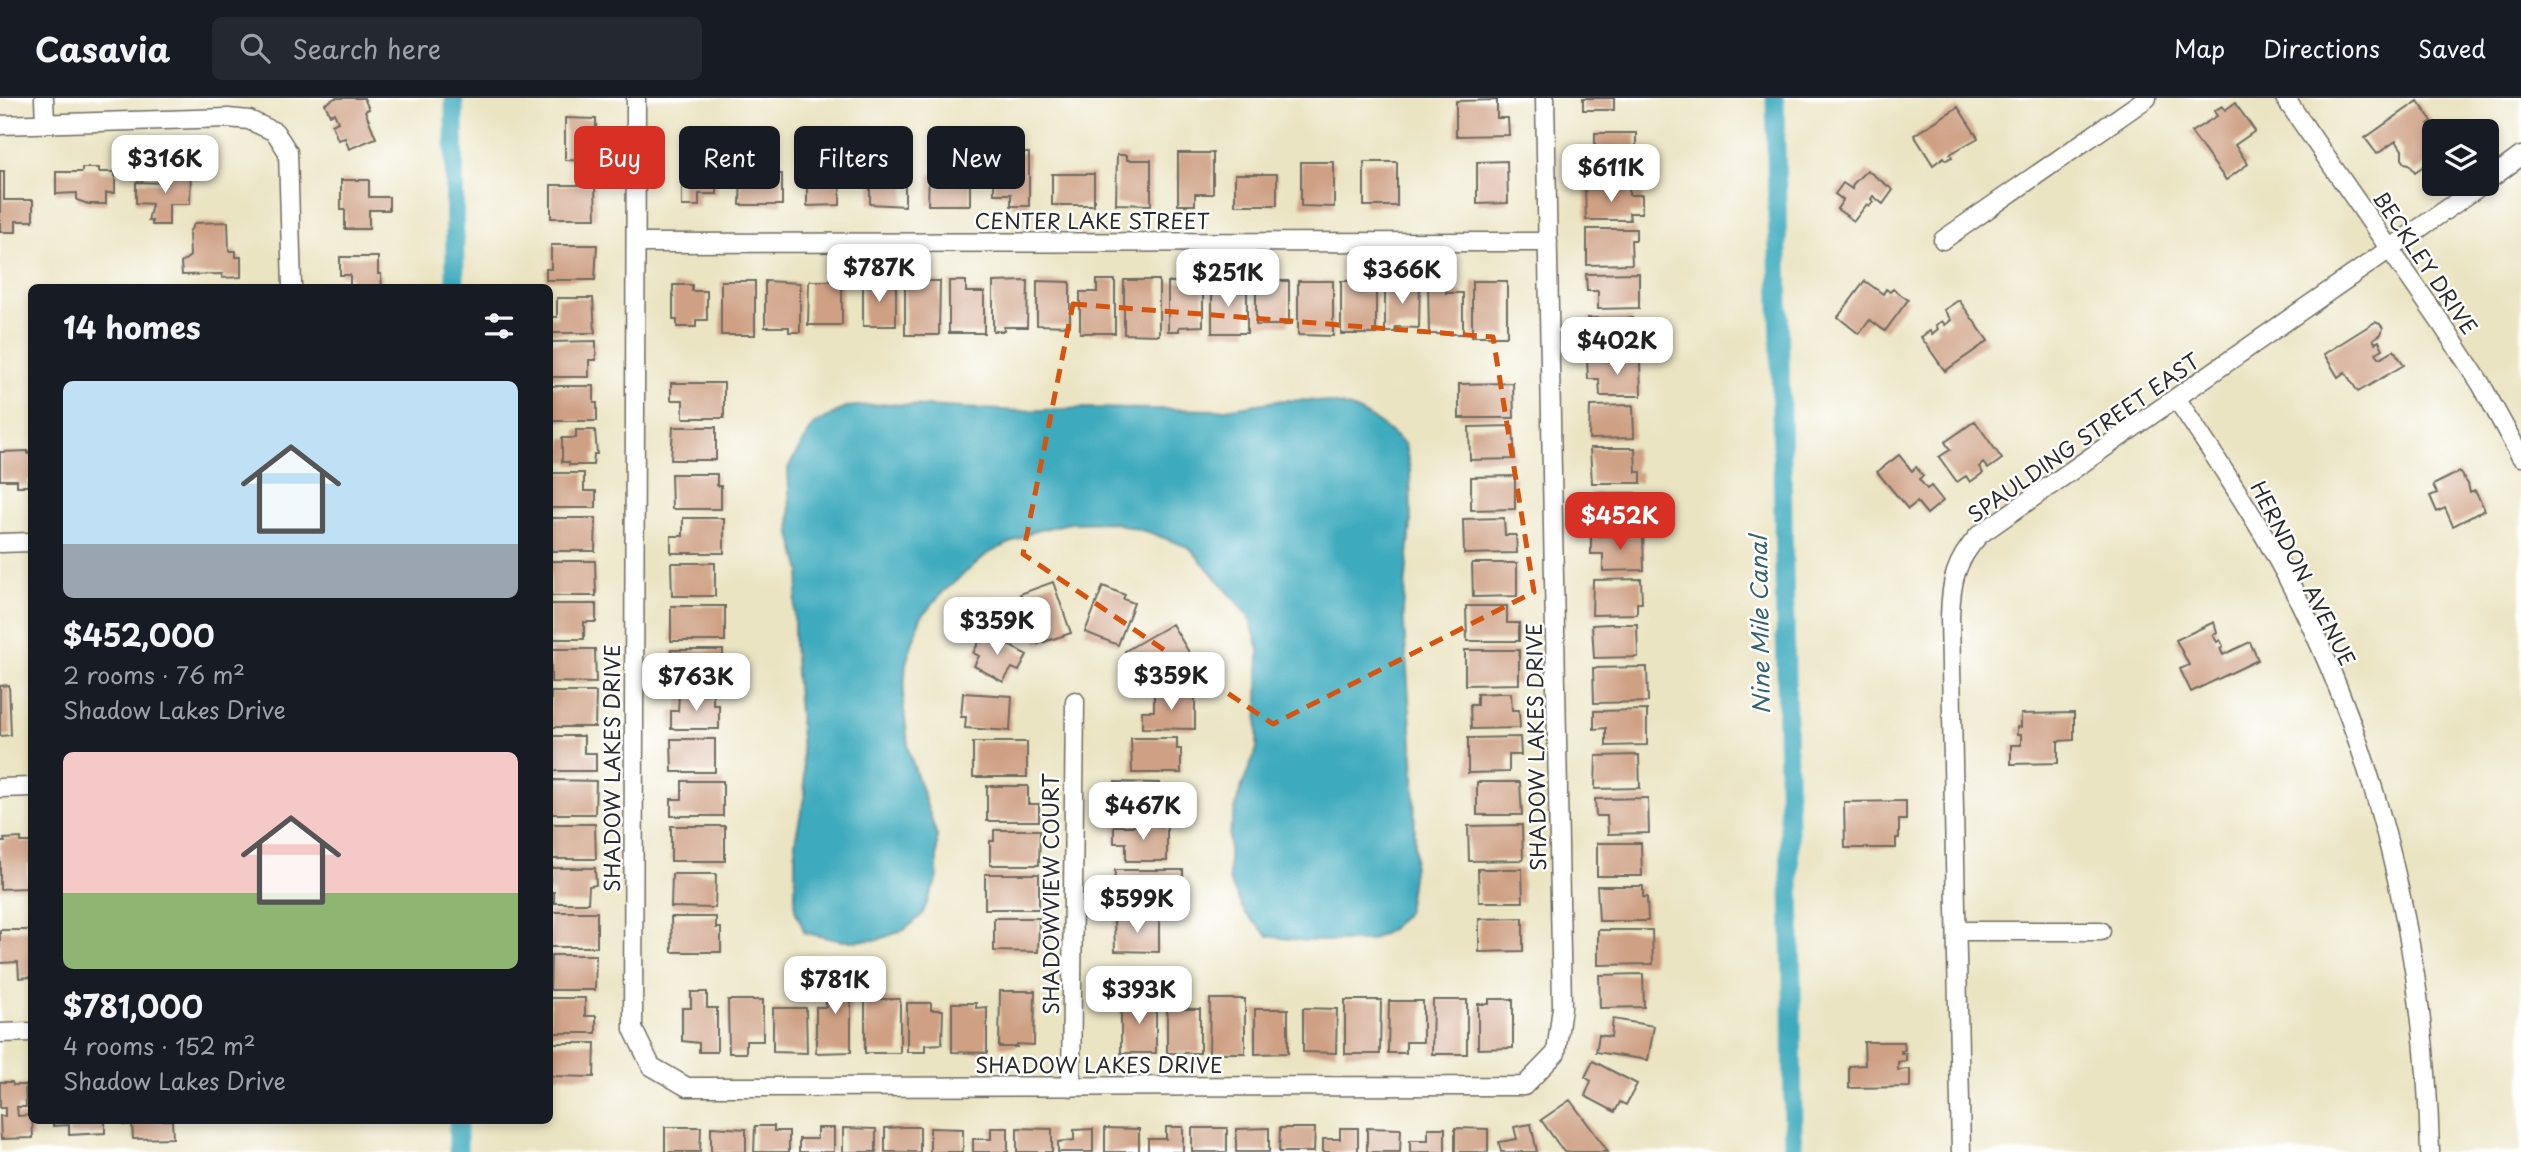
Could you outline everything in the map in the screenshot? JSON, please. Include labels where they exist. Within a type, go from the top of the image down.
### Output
[{"type":"street","points":[[44,98],[45,123]]},
{"type":"street","name":"SHADOW LAKES DRIVE","points":[[636,98],[633,1029],[651,1066],[687,1087],[1524,1086],[1556,1053],[1562,1007],[1545,98]]},
{"type":"street","points":[[1943,240],[2147,98]]},
{"type":"street","name":"BECKLEY DRIVE","points":[[2285,98],[2481,384],[2521,457]]},
{"type":"street","points":[[0,125],[228,118],[249,120],[275,132],[288,152],[292,284]]},
{"type":"street","name":"SPAULDING STREET EAST","points":[[2499,172],[2521,156]]},
{"type":"street","name":"SPAULDING STREET EAST","points":[[1961,1152],[1950,617],[1955,572],[1964,553],[1979,536],[2464,196]]},
{"type":"street","name":"CENTER LAKE STREET","points":[[636,243],[1548,242]]},
{"type":"street","name":"HERNDON AVENUE","points":[[2176,398],[2266,539],[2305,614],[2339,690],[2372,782],[2393,857],[2409,931],[2428,1081],[2430,1152]]},
{"type":"street","points":[[0,543],[28,541]]},
{"type":"street","name":"SHADOWVIEW COURT","points":[[1071,1087],[1074,701]]},
{"type":"street","points":[[0,788],[28,786]]},
{"type":"street","points":[[1957,932],[2101,931]]},
{"type":"street","points":[[0,1033],[28,1032]]},
{"type":"highlighted area","points":[[1073,304],[1493,337],[1534,592],[1273,724],[1023,554]]},
{"type":"water","points":[[1283,400],[1320,401],[1349,407],[1376,421],[1405,445],[1410,470],[1411,524],[1403,610],[1414,773],[1415,856],[1407,912],[1390,930],[1369,941],[1306,941],[1268,936],[1245,913],[1229,880],[1229,835],[1239,794],[1257,748],[1259,649],[1249,616],[1190,548],[1111,522],[1070,523],[1035,531],[987,554],[943,592],[921,617],[906,663],[903,701],[909,752],[937,836],[937,879],[922,915],[904,930],[877,940],[843,941],[805,933],[795,910],[795,841],[805,793],[794,646],[794,608],[801,572],[791,534],[788,468],[813,425],[846,407],[887,404],[1019,411],[1085,408],[1219,410]]},
{"type":"building","points":[[335,98],[364,98],[369,109],[365,111],[376,138],[349,149],[345,138],[338,140],[332,125],[338,122],[334,113],[330,115],[325,104]]},
{"type":"building","points":[[1583,98],[1614,98],[1614,110],[1583,110]]},
{"type":"building","points":[[1497,100],[1497,118],[1508,118],[1509,135],[1456,136],[1456,101]]},
{"type":"building","points":[[2418,101],[2431,119],[2422,119],[2422,167],[2415,172],[2402,159],[2402,150],[2396,141],[2377,154],[2365,138]]},
{"type":"building","points":[[2235,103],[2255,131],[2235,145],[2248,164],[2226,180],[2191,132],[2217,116],[2214,111],[2222,106],[2225,110]]},
{"type":"building","points":[[1958,107],[1978,138],[1950,154],[1952,157],[1946,160],[1944,157],[1933,165],[1914,135]]},
{"type":"building","points":[[565,118],[596,119],[596,126],[574,126],[574,160],[565,160]]},
{"type":"building","points":[[1595,133],[1636,133],[1636,168],[1584,168],[1584,151],[1595,151]]},
{"type":"building","points":[[1025,153],[1029,153],[1029,206],[1011,206],[1011,194],[994,194],[994,189],[1025,189]]},
{"type":"building","points":[[1178,153],[1213,153],[1213,194],[1195,194],[1195,205],[1178,205]]},
{"type":"building","points":[[1117,155],[1127,155],[1127,160],[1151,160],[1151,205],[1116,204]]},
{"type":"building","points":[[1507,161],[1508,203],[1477,204],[1477,162]]},
{"type":"building","points":[[1301,162],[1334,162],[1334,207],[1301,206]]},
{"type":"building","points":[[1364,162],[1397,162],[1397,206],[1364,206]]},
{"type":"building","points":[[82,168],[115,172],[115,193],[106,193],[106,204],[88,204],[77,200],[77,193],[56,194],[56,172],[82,172]]},
{"type":"building","points":[[172,168],[191,168],[190,204],[169,204],[169,225],[152,225],[152,221],[148,221],[152,204],[136,203],[136,182],[167,183],[167,177],[172,177]]},
{"type":"building","points":[[1867,170],[1893,190],[1883,204],[1873,196],[1873,201],[1869,206],[1867,204],[1854,221],[1837,209],[1843,200],[1835,194],[1843,183],[1852,189],[1853,184]]},
{"type":"building","points":[[0,171],[4,171],[4,200],[33,200],[33,221],[16,221],[16,232],[0,232]]},
{"type":"building","points":[[782,174],[782,205],[740,205],[741,189],[780,189]]},
{"type":"building","points":[[1052,174],[1094,174],[1094,205],[1052,205]]},
{"type":"building","points":[[1235,174],[1277,174],[1277,205],[1235,205]]},
{"type":"building","points":[[341,180],[369,180],[369,197],[389,197],[389,210],[369,210],[369,229],[345,229],[345,210],[341,210]]},
{"type":"building","points":[[551,185],[595,189],[596,218],[551,218]]},
{"type":"building","points":[[1585,187],[1629,187],[1629,195],[1642,195],[1642,213],[1629,213],[1630,220],[1586,220]]},
{"type":"building","points":[[682,189],[717,189],[717,194],[699,194],[699,206],[682,206]]},
{"type":"building","points":[[807,189],[840,189],[840,205],[807,206]]},
{"type":"building","points":[[870,189],[905,189],[905,206],[870,204]]},
{"type":"building","points":[[929,189],[970,189],[970,205],[928,205]]},
{"type":"building","points":[[228,222],[229,251],[236,251],[236,257],[241,257],[241,277],[222,278],[222,274],[182,275],[181,263],[190,256],[189,232],[195,223]]},
{"type":"building","points":[[1587,229],[1636,229],[1636,240],[1631,240],[1632,264],[1587,265]]},
{"type":"building","points":[[551,245],[597,245],[595,280],[546,280],[546,269],[551,269]]},
{"type":"building","points":[[340,257],[378,257],[378,274],[381,274],[382,284],[350,284],[350,275],[340,275]]},
{"type":"building","points":[[1639,273],[1639,308],[1598,309],[1598,291],[1587,291],[1586,274]]},
{"type":"building","points":[[1097,280],[1115,280],[1115,333],[1080,333],[1080,292],[1097,292]]},
{"type":"building","points":[[1124,280],[1159,280],[1159,335],[1124,334]]},
{"type":"building","points":[[1212,280],[1229,280],[1229,292],[1247,292],[1247,333],[1212,333]]},
{"type":"building","points":[[721,281],[755,281],[755,335],[721,335]]},
{"type":"building","points":[[765,281],[800,283],[800,332],[789,332],[789,327],[765,327]]},
{"type":"building","points":[[809,281],[842,281],[842,325],[808,325]]},
{"type":"building","points":[[863,281],[896,282],[896,326],[863,326]]},
{"type":"building","points":[[905,281],[940,281],[939,335],[905,335]]},
{"type":"building","points":[[949,281],[966,281],[966,292],[984,292],[984,333],[949,333]]},
{"type":"building","points":[[1028,281],[1027,327],[1004,327],[1004,331],[993,331],[993,282]]},
{"type":"building","points":[[1037,281],[1070,282],[1070,326],[1037,325]]},
{"type":"building","points":[[1203,281],[1203,326],[1179,327],[1179,331],[1168,331],[1168,282]]},
{"type":"building","points":[[1256,281],[1289,281],[1289,325],[1256,325]]},
{"type":"building","points":[[1298,281],[1333,281],[1333,336],[1298,335]]},
{"type":"building","points":[[1341,281],[1358,281],[1358,293],[1376,293],[1376,334],[1341,334]]},
{"type":"building","points":[[1428,281],[1446,281],[1446,293],[1463,293],[1463,334],[1429,334]]},
{"type":"building","points":[[1472,281],[1507,281],[1507,336],[1472,336]]},
{"type":"building","points":[[1865,281],[1883,294],[1886,289],[1890,292],[1893,289],[1908,300],[1885,331],[1870,320],[1859,334],[1838,317]]},
{"type":"building","points":[[1420,282],[1419,328],[1396,327],[1395,332],[1385,332],[1385,283]]},
{"type":"building","points":[[673,285],[692,285],[692,291],[707,291],[707,320],[696,320],[696,327],[677,327],[677,320],[673,320]]},
{"type":"building","points":[[557,298],[593,298],[595,333],[553,333],[553,317],[557,317]]},
{"type":"building","points":[[1959,300],[1988,341],[1945,371],[1921,337],[1930,331],[1932,334],[1938,329],[1936,325],[1942,321],[1945,325],[1951,320],[1944,310]]},
{"type":"building","points":[[1588,318],[1632,318],[1632,351],[1587,352]]},
{"type":"building","points":[[2375,322],[2383,328],[2381,334],[2373,339],[2375,343],[2379,341],[2383,349],[2376,353],[2380,358],[2394,350],[2404,365],[2358,392],[2345,372],[2338,377],[2324,354]]},
{"type":"building","points":[[596,341],[596,360],[589,360],[589,377],[553,377],[553,342]]},
{"type":"building","points":[[1587,361],[1640,361],[1641,396],[1600,396],[1599,379],[1588,379]]},
{"type":"building","points":[[671,383],[724,383],[724,418],[683,418],[683,400],[671,400]]},
{"type":"building","points":[[1513,383],[1514,418],[1459,418],[1459,384]]},
{"type":"building","points":[[553,386],[594,386],[597,421],[553,421]]},
{"type":"building","points":[[1633,405],[1634,438],[1589,439],[1590,406]]},
{"type":"building","points":[[1975,421],[2002,459],[1988,469],[1983,463],[1979,467],[1983,473],[1970,482],[1966,476],[1957,482],[1939,457],[1950,450],[1945,442]]},
{"type":"building","points":[[1513,426],[1515,459],[1470,460],[1469,427]]},
{"type":"building","points":[[673,427],[716,427],[716,460],[671,460]]},
{"type":"building","points":[[576,430],[595,430],[597,454],[594,454],[593,465],[569,465],[569,462],[562,462],[562,438],[576,438]]},
{"type":"building","points":[[1590,448],[1635,448],[1636,472],[1641,472],[1641,483],[1592,483]]},
{"type":"building","points":[[28,451],[28,486],[17,486],[17,480],[0,480],[0,452]]},
{"type":"building","points":[[1899,455],[1912,471],[1916,467],[1923,476],[1919,479],[1927,489],[1931,486],[1943,501],[1927,514],[1917,502],[1908,509],[1877,472]]},
{"type":"building","points":[[2459,472],[2468,484],[2470,493],[2475,491],[2485,510],[2453,526],[2445,508],[2437,512],[2430,496],[2437,493],[2433,485]]},
{"type":"building","points":[[553,473],[584,473],[584,491],[596,491],[596,508],[553,508]]},
{"type":"building","points":[[671,474],[717,474],[717,486],[721,486],[721,509],[672,509]]},
{"type":"building","points":[[1515,476],[1515,509],[1471,510],[1471,477]]},
{"type":"building","points":[[1591,493],[1635,493],[1635,526],[1591,527]]},
{"type":"building","points":[[553,518],[596,518],[595,551],[553,551]]},
{"type":"building","points":[[683,518],[724,518],[724,553],[671,553],[671,536],[683,536]]},
{"type":"building","points":[[1504,518],[1505,535],[1516,535],[1517,553],[1464,554],[1463,519]]},
{"type":"building","points":[[1643,535],[1644,570],[1603,571],[1603,554],[1591,554],[1591,536]]},
{"type":"building","points":[[553,561],[595,561],[596,596],[553,596]]},
{"type":"building","points":[[671,563],[715,563],[715,596],[672,596]]},
{"type":"building","points":[[1472,563],[1517,563],[1517,596],[1473,597]]},
{"type":"building","points":[[1641,579],[1642,603],[1637,603],[1637,614],[1592,615],[1593,580]]},
{"type":"building","points":[[1053,582],[1071,633],[1038,644],[1020,594]]},
{"type":"building","points":[[1103,586],[1125,595],[1123,599],[1134,603],[1118,645],[1085,632]]},
{"type":"building","points":[[553,604],[596,604],[596,622],[584,622],[584,639],[553,639]]},
{"type":"building","points":[[671,606],[725,606],[725,641],[671,641]]},
{"type":"building","points":[[1466,606],[1507,606],[1507,623],[1519,623],[1519,641],[1467,641]]},
{"type":"building","points":[[2214,622],[2217,632],[2213,635],[2223,646],[2220,648],[2223,655],[2250,642],[2258,660],[2191,692],[2180,669],[2189,665],[2176,640]]},
{"type":"building","points":[[1172,624],[1190,654],[1143,682],[1125,651]]},
{"type":"building","points":[[1637,624],[1638,657],[1594,658],[1592,625]]},
{"type":"building","points":[[984,632],[1027,655],[1019,671],[1012,668],[1003,682],[974,666],[979,656],[973,653]]},
{"type":"building","points":[[553,649],[595,649],[596,683],[553,682]]},
{"type":"building","points":[[671,650],[723,650],[723,685],[682,685],[682,668],[671,668]]},
{"type":"building","points":[[1465,650],[1519,650],[1519,684],[1465,685]]},
{"type":"building","points":[[1647,667],[1648,702],[1594,703],[1593,668]]},
{"type":"building","points":[[9,685],[11,735],[0,736],[0,686]]},
{"type":"building","points":[[553,692],[596,692],[595,727],[553,727]]},
{"type":"building","points":[[963,693],[1012,696],[1010,731],[965,728],[966,717],[961,717]]},
{"type":"building","points":[[1154,693],[1195,694],[1195,729],[1142,728],[1142,711],[1154,711]]},
{"type":"building","points":[[1511,693],[1512,710],[1519,710],[1520,728],[1471,729],[1470,705],[1477,705],[1477,694]]},
{"type":"building","points":[[679,694],[713,694],[713,705],[719,705],[719,729],[671,729],[671,711],[678,711]]},
{"type":"building","points":[[1647,710],[1647,745],[1606,746],[1606,728],[1594,729],[1594,711]]},
{"type":"building","points":[[2074,713],[2074,740],[2058,741],[2058,763],[2011,764],[2011,745],[2021,745],[2021,735],[2017,735],[2017,727],[2021,727],[2021,714]]},
{"type":"building","points":[[553,736],[584,736],[584,753],[596,753],[596,771],[553,771]]},
{"type":"building","points":[[1520,737],[1521,755],[1509,755],[1509,772],[1468,773],[1468,738]]},
{"type":"building","points":[[1131,738],[1177,738],[1177,749],[1181,749],[1181,773],[1132,773]]},
{"type":"building","points":[[671,739],[715,739],[715,772],[672,772]]},
{"type":"building","points":[[973,742],[1027,742],[1027,777],[973,777]]},
{"type":"building","points":[[1639,755],[1640,788],[1595,789],[1596,756]]},
{"type":"building","points":[[553,780],[596,781],[595,814],[553,814]]},
{"type":"building","points":[[682,781],[723,781],[723,816],[671,816],[671,799],[682,799]]},
{"type":"building","points":[[1115,782],[1159,783],[1159,816],[1114,816]]},
{"type":"building","points":[[1477,782],[1520,782],[1522,815],[1477,815]]},
{"type":"building","points":[[987,786],[1028,786],[1028,804],[1039,804],[1039,821],[987,821]]},
{"type":"building","points":[[1648,798],[1649,833],[1608,834],[1607,816],[1596,816],[1595,799]]},
{"type":"building","points":[[1906,801],[1906,820],[1899,820],[1896,848],[1845,848],[1844,802]]},
{"type":"building","points":[[553,824],[595,824],[596,859],[553,859]]},
{"type":"building","points":[[1522,825],[1523,860],[1469,861],[1468,826]]},
{"type":"building","points":[[671,826],[725,826],[725,861],[671,861]]},
{"type":"building","points":[[1114,826],[1167,826],[1167,861],[1126,861],[1126,843],[1114,843]]},
{"type":"building","points":[[994,830],[1040,830],[1039,865],[990,865],[990,841],[994,841]]},
{"type":"building","points":[[21,838],[21,842],[28,842],[27,888],[0,889],[0,842],[5,842],[4,839]]},
{"type":"building","points":[[1597,843],[1641,843],[1642,876],[1597,876]]},
{"type":"building","points":[[553,868],[595,868],[596,885],[589,886],[588,903],[554,903]]},
{"type":"building","points":[[1478,869],[1522,869],[1523,902],[1479,902]]},
{"type":"building","points":[[1115,870],[1183,870],[1183,903],[1113,903]]},
{"type":"building","points":[[672,874],[716,874],[715,908],[671,907]]},
{"type":"building","points":[[985,874],[1039,874],[1039,909],[985,909]]},
{"type":"building","points":[[1597,886],[1643,886],[1643,897],[1647,897],[1648,921],[1599,921]]},
{"type":"building","points":[[553,912],[597,912],[597,947],[553,947]]},
{"type":"building","points":[[671,917],[716,917],[716,928],[721,928],[721,952],[672,952]]},
{"type":"building","points":[[994,918],[1039,918],[1038,952],[994,951]]},
{"type":"building","points":[[1114,918],[1159,918],[1159,952],[1115,951]]},
{"type":"building","points":[[1523,918],[1523,951],[1479,952],[1479,919]]},
{"type":"building","points":[[0,930],[28,930],[28,977],[19,978],[18,962],[0,963]]},
{"type":"building","points":[[1598,930],[1652,930],[1653,964],[1598,965]]},
{"type":"building","points":[[553,955],[596,955],[595,990],[553,990]]},
{"type":"building","points":[[826,974],[851,974],[851,1052],[816,1053],[816,1007],[826,1007]]},
{"type":"building","points":[[1643,974],[1644,1007],[1600,1008],[1599,975]]},
{"type":"building","points":[[865,986],[879,986],[879,999],[900,999],[900,1053],[865,1053]]},
{"type":"building","points":[[1000,991],[1035,991],[1034,1045],[999,1047]]},
{"type":"building","points":[[691,992],[707,992],[707,1008],[717,1008],[717,1052],[699,1052],[699,1043],[682,1041],[682,1008],[691,1008]]},
{"type":"building","points":[[553,998],[585,998],[585,1016],[596,1016],[596,1033],[553,1033]]},
{"type":"building","points":[[1121,999],[1156,999],[1156,1053],[1121,1053]]},
{"type":"building","points":[[1210,999],[1245,999],[1245,1053],[1209,1053]]},
{"type":"building","points":[[1489,999],[1513,999],[1513,1048],[1478,1049],[1478,1004],[1489,1004]]},
{"type":"building","points":[[728,1000],[763,1000],[763,1041],[746,1041],[746,1053],[729,1053]]},
{"type":"building","points":[[1345,1000],[1381,1000],[1380,1054],[1345,1054]]},
{"type":"building","points":[[1433,1000],[1467,1000],[1467,1054],[1432,1054]]},
{"type":"building","points":[[1389,1001],[1423,1001],[1423,1042],[1406,1042],[1406,1053],[1388,1053]]},
{"type":"building","points":[[907,1003],[931,1003],[931,1010],[943,1010],[942,1044],[925,1045],[925,1052],[907,1052]]},
{"type":"building","points":[[952,1003],[976,1003],[976,1008],[987,1007],[987,1053],[952,1052]]},
{"type":"building","points":[[773,1008],[806,1008],[807,1053],[773,1052]]},
{"type":"building","points":[[1303,1008],[1337,1009],[1336,1053],[1303,1052]]},
{"type":"building","points":[[1167,1009],[1200,1009],[1200,1053],[1167,1053]]},
{"type":"building","points":[[1255,1009],[1288,1009],[1288,1053],[1255,1054]]},
{"type":"building","points":[[1613,1019],[1654,1026],[1648,1060],[1596,1052],[1599,1035],[1611,1037]]},
{"type":"building","points":[[1864,1042],[1904,1042],[1905,1050],[1901,1053],[1906,1053],[1906,1061],[1898,1062],[1898,1070],[1910,1069],[1910,1087],[1849,1088],[1849,1066],[1865,1065]]},
{"type":"building","points":[[553,1043],[595,1043],[594,1077],[553,1076]]},
{"type":"building","points":[[1593,1061],[1637,1084],[1626,1105],[1620,1102],[1615,1112],[1585,1096],[1591,1081],[1585,1077]]},
{"type":"building","points":[[0,1082],[25,1085],[26,1107],[17,1107],[18,1116],[28,1115],[28,1124],[32,1124],[33,1138],[1,1139],[0,1116],[5,1116],[5,1108],[0,1108]]},
{"type":"building","points":[[1570,1100],[1608,1152],[1564,1152],[1541,1120]]},
{"type":"building","points":[[53,1124],[105,1124],[105,1133],[69,1135],[69,1125]]},
{"type":"building","points":[[132,1124],[172,1124],[173,1138],[133,1139]]},
{"type":"building","points":[[1531,1124],[1537,1152],[1501,1152],[1499,1142],[1517,1139],[1514,1127]]},
{"type":"building","points":[[755,1126],[774,1126],[774,1131],[789,1131],[789,1152],[754,1152]]},
{"type":"building","points":[[665,1127],[701,1127],[700,1152],[665,1152]]},
{"type":"building","points":[[711,1127],[746,1129],[746,1152],[711,1152]]},
{"type":"building","points":[[920,1127],[920,1152],[885,1152],[885,1128]]},
{"type":"building","points":[[1166,1127],[1183,1127],[1183,1152],[1148,1152],[1148,1139],[1166,1139]]},
{"type":"building","points":[[817,1128],[834,1128],[834,1152],[799,1152],[799,1139],[817,1139]]},
{"type":"building","points":[[843,1128],[876,1129],[876,1152],[843,1152]]},
{"type":"building","points":[[930,1128],[963,1129],[963,1152],[930,1152]]},
{"type":"building","points":[[991,1128],[1008,1128],[1008,1152],[973,1152],[973,1139],[991,1139]]},
{"type":"building","points":[[1017,1128],[1052,1129],[1052,1152],[1017,1152]]},
{"type":"building","points":[[1105,1128],[1139,1129],[1139,1152],[1105,1152]]},
{"type":"building","points":[[1192,1128],[1227,1128],[1227,1152],[1192,1152]]},
{"type":"building","points":[[1269,1128],[1269,1152],[1236,1152],[1236,1129]]},
{"type":"building","points":[[1280,1128],[1315,1128],[1314,1152],[1279,1152]]},
{"type":"building","points":[[1340,1128],[1358,1128],[1358,1152],[1323,1152],[1323,1139],[1340,1139]]},
{"type":"building","points":[[1367,1128],[1401,1129],[1400,1152],[1367,1152]]},
{"type":"building","points":[[1428,1128],[1445,1128],[1445,1152],[1410,1152],[1410,1140],[1428,1140]]},
{"type":"building","points":[[1455,1128],[1488,1129],[1488,1152],[1455,1152]]},
{"type":"building","points":[[1093,1129],[1093,1152],[1058,1152],[1058,1142],[1074,1140],[1074,1130]]},
{"type":"waterway","points":[[454,98],[455,284]]},
{"type":"waterway","name":"Nine Mile Canal","points":[[1775,98],[1793,1152]]},
{"type":"waterway","points":[[458,1124],[458,1152]]}]
